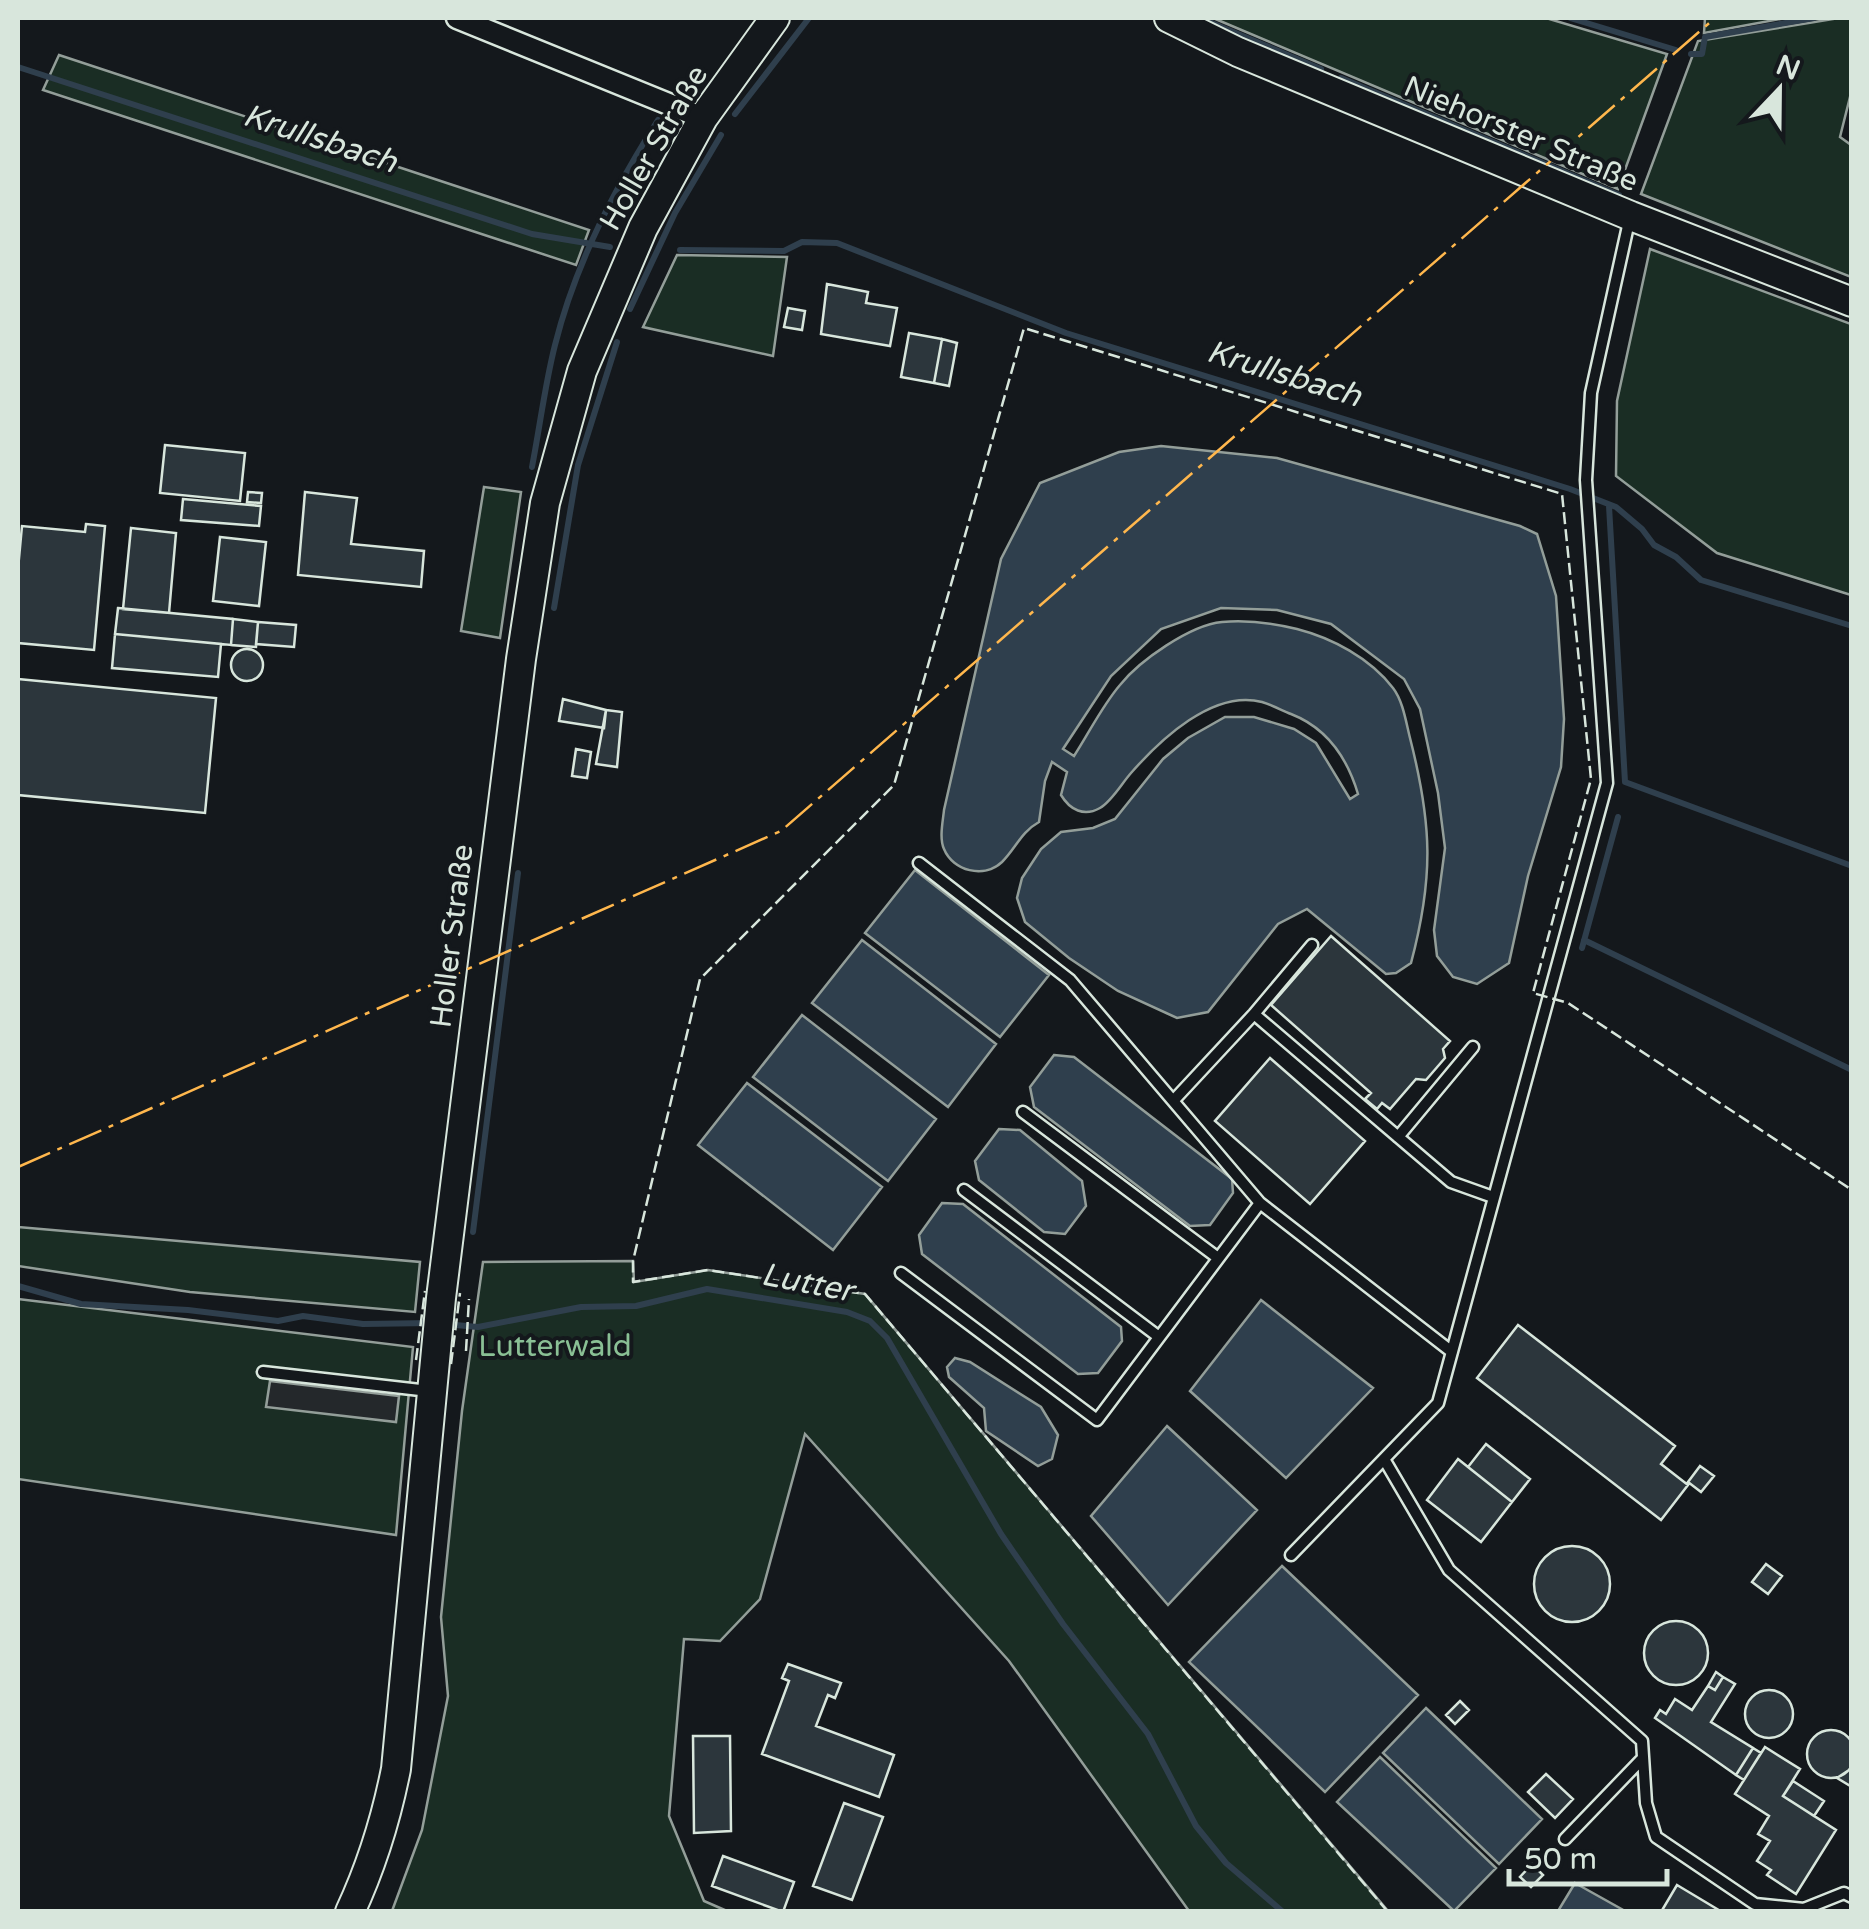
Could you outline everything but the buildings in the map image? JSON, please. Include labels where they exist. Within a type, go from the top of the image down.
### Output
[{"type":"street","points":[[457,18],[702,118]]},
{"type":"street","name":"Holler Straße","points":[[350,1912],[368,1875],[396,1769],[440,1298],[516,694],[545,503],[568,414],[602,318],[668,177],[702,118],[775,18]]},
{"type":"street","name":"Niehorster Straße","points":[[1169,18],[1238,52],[1630,216],[1852,302]]},
{"type":"lane","points":[[1291,1555],[1438,1403],[1607,783],[1586,480],[1591,394],[1630,216]]},
{"type":"lane","points":[[918,863],[1070,980],[1260,1203],[1452,1352]]},
{"type":"lane","points":[[1174,1100],[1312,945]]},
{"type":"lane","points":[[1254,1014],[1451,1182],[1493,1197]]},
{"type":"lane","points":[[1398,1137],[1473,1047]]},
{"type":"lane","points":[[1023,1112],[1218,1258]]},
{"type":"lane","points":[[964,1190],[1159,1337]]},
{"type":"lane","points":[[901,1272],[1096,1420],[1260,1203]]},
{"type":"lane","points":[[263,1372],[430,1391]]},
{"type":"lane","points":[[1384,1459],[1448,1570],[1642,1741],[1646,1802],[1656,1837],[1755,1904],[1804,1909],[1844,1893],[1852,1897]]},
{"type":"lane","points":[[1565,1840],[1643,1758]]},
{"type":"green space","points":[[1213,18],[1546,18],[1667,54],[1618,189]]},
{"type":"green space","points":[[1705,18],[1786,18],[1704,33]]},
{"type":"green space","points":[[1852,18],[1851,93],[1840,137],[1851,145],[1851,277],[1641,194],[1698,41]]},
{"type":"green space","points":[[59,55],[589,230],[576,265],[43,90]]},
{"type":"green space","points":[[1650,249],[1851,324],[1851,595],[1717,553],[1616,476],[1617,401]]},
{"type":"green space","points":[[677,255],[787,257],[773,356],[643,327]]},
{"type":"green space","points":[[484,487],[521,492],[500,638],[461,631]]},
{"type":"green space","points":[[18,1227],[420,1262],[415,1312],[190,1292],[18,1266]]},
{"type":"green space","name":"Lutterwald","points":[[633,1261],[634,1282],[708,1270],[865,1294],[1388,1911],[1189,1911],[1009,1661],[805,1434],[760,1599],[720,1641],[684,1639],[669,1816],[704,1901],[727,1911],[392,1911],[422,1830],[448,1696],[441,1617],[462,1411],[483,1262]]},
{"type":"green space","points":[[18,1299],[413,1347],[396,1535],[18,1479]]},
{"type":"shaded area","points":[[270,1381],[399,1396],[396,1422],[266,1407]]},
{"type":"water","points":[[1161,446],[1277,458],[1537,534],[1556,596],[1564,719],[1561,767],[1528,876],[1509,963],[1477,984],[1453,977],[1437,956],[1434,930],[1445,848],[1420,709],[1404,679],[1331,624],[1277,610],[1221,608],[1161,629],[1111,676],[1063,749],[1074,756],[1113,693],[1139,665],[1181,637],[1209,625],[1241,621],[1279,625],[1310,633],[1350,651],[1384,677],[1396,693],[1423,797],[1427,877],[1411,963],[1396,973],[1386,974],[1307,909],[1278,924],[1208,1012],[1177,1018],[1118,991],[1025,922],[1017,898],[1022,878],[1041,849],[1061,832],[1093,828],[1115,819],[1163,759],[1188,738],[1225,717],[1254,717],[1294,729],[1316,743],[1350,799],[1358,794],[1348,768],[1325,736],[1304,720],[1262,702],[1225,703],[1189,720],[1157,746],[1109,801],[1094,811],[1078,811],[1065,800],[1061,795],[1067,772],[1052,762],[1039,822],[1002,862],[978,871],[962,867],[948,857],[942,840],[944,810],[1001,559],[1040,483],[1119,452]]},
{"type":"water","points":[[915,870],[1049,975],[1000,1037],[865,933]]},
{"type":"water","points":[[862,940],[996,1044],[948,1107],[812,1003]]},
{"type":"water","points":[[802,1015],[936,1119],[888,1181],[753,1077]]},
{"type":"water","points":[[1054,1055],[1074,1057],[1232,1179],[1233,1193],[1210,1225],[1190,1226],[1034,1107],[1030,1087]]},
{"type":"water","points":[[747,1083],[882,1187],[833,1250],[698,1145]]},
{"type":"water","points":[[999,1129],[1020,1130],[1082,1181],[1086,1206],[1065,1234],[1044,1232],[979,1180],[975,1161]]},
{"type":"water","points":[[942,1203],[963,1204],[1121,1327],[1122,1341],[1098,1373],[1078,1374],[922,1254],[919,1235]]},
{"type":"water","points":[[1261,1300],[1373,1388],[1286,1478],[1190,1391]]},
{"type":"water","points":[[955,1358],[970,1362],[1041,1407],[1058,1435],[1052,1459],[1038,1466],[986,1431],[984,1408],[949,1377],[947,1367]]},
{"type":"water","points":[[1167,1426],[1257,1510],[1168,1605],[1091,1516]]},
{"type":"water","points":[[1282,1566],[1418,1695],[1325,1792],[1189,1662]]},
{"type":"water","points":[[1426,1708],[1542,1819],[1499,1864],[1383,1753]]},
{"type":"water","points":[[1380,1757],[1496,1868],[1454,1911],[1337,1802]]},
{"type":"water","points":[[1575,1883],[1625,1911],[1558,1911]]},
{"type":"waterway","points":[[735,114],[809,18]]},
{"type":"waterway","points":[[1200,18],[1321,69]]},
{"type":"waterway","points":[[1570,18],[1676,50]]},
{"type":"waterway","points":[[1691,54],[1702,54],[1705,37],[1814,18]]},
{"type":"waterway","name":"Krullsbach","points":[[18,67],[532,234],[610,247]]},
{"type":"waterway","points":[[1341,78],[1619,195]]},
{"type":"waterway","points":[[532,467],[551,360],[573,286],[611,200],[658,120]]},
{"type":"waterway","points":[[630,309],[675,213],[721,135]]},
{"type":"waterway","name":"Krullsbach","points":[[680,250],[784,251],[802,242],[837,243],[1066,333],[1570,489],[1616,507],[1654,545],[1676,557],[1701,580],[1852,626]]},
{"type":"waterway","points":[[554,608],[578,465],[617,342]]},
{"type":"waterway","points":[[1609,506],[1625,782],[1852,866]]},
{"type":"waterway","points":[[1582,948],[1618,817]]},
{"type":"waterway","points":[[473,1232],[518,873]]},
{"type":"waterway","points":[[1584,940],[1852,1070]]},
{"type":"waterway","name":"Lutter","points":[[18,1286],[81,1304],[188,1310],[278,1321],[303,1316],[363,1324],[432,1323]]},
{"type":"waterway","name":"Lutter","points":[[444,1324],[478,1327],[581,1307],[636,1306],[707,1289],[847,1312],[870,1321],[887,1338],[1001,1534],[1063,1624],[1148,1734],[1196,1826],[1226,1863],[1283,1912]]},
{"type":"fence","points":[[1388,1912],[865,1294],[708,1270],[633,1282],[633,1261],[700,979],[894,785],[1024,328],[1562,494],[1591,779],[1533,993],[1568,1003],[1852,1190]]},
{"type":"fence","points":[[416,1360],[425,1291]]},
{"type":"fence","points":[[451,1364],[460,1293]]},
{"type":"fence","points":[[466,1351],[469,1299]]},
{"type":"power","points":[[18,1167],[781,831],[1715,18]]}]
